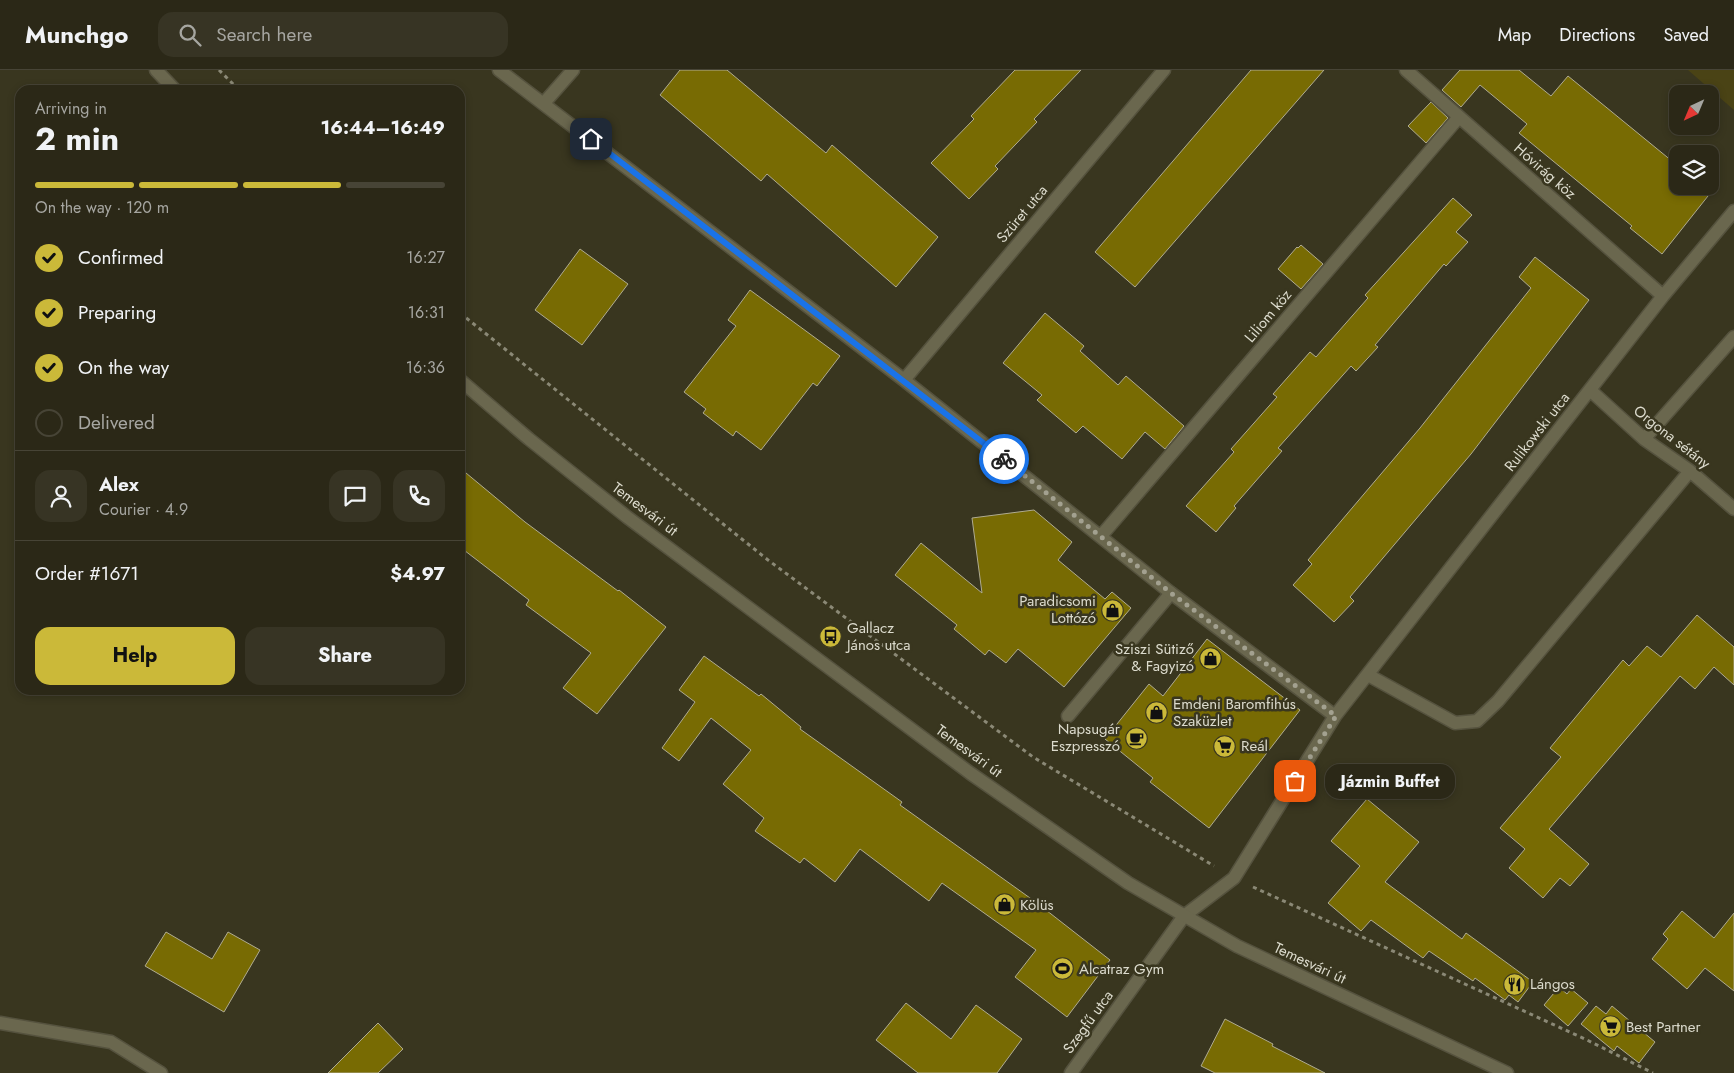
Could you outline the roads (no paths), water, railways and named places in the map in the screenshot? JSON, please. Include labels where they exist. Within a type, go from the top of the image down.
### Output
[{"type":"street","points":[[156,70],[170,85]]},
{"type":"street","points":[[499,70],[904,380],[1171,593],[1336,716]]},
{"type":"street","points":[[544,103],[573,70]]},
{"type":"street","name":"Szüret utca","points":[[904,380],[1164,70]]},
{"type":"street","name":"Hóvirág köz","points":[[1406,70],[1663,296]]},
{"type":"street","name":"Liliom köz","points":[[1101,536],[1459,116]]},
{"type":"street","name":"Rulikowski utca","points":[[1184,916],[1234,878],[1336,716],[1663,296],[1734,211]]},
{"type":"street","points":[[1644,439],[1734,337]]},
{"type":"street","name":"Temesvári út","points":[[465,384],[529,440],[626,517],[970,773],[1128,883],[1237,946],[1507,1073]]},
{"type":"street","name":"Orgona sétány","points":[[1590,390],[1644,439],[1690,471],[1734,509]]},
{"type":"street","points":[[1368,675],[1454,723],[1476,721],[1498,701],[1690,471]]},
{"type":"street","points":[[1068,716],[1171,593]]},
{"type":"street","name":"Szegfű utca","points":[[1071,1073],[1184,916]]},
{"type":"street","points":[[0,1023],[111,1042],[161,1073]]},
{"type":"place","name":"Paradicsomi Lottózó","points":[[1112,610]]},
{"type":"place","name":"Gallacz János utca","points":[[831,637]]},
{"type":"place","name":"Sziszi Sütiző & Fagyizó","points":[[1210,658]]},
{"type":"place","name":"Emdeni Baromfihús Szaküzlet","points":[[1157,713]]},
{"type":"place","name":"Napsugár Eszpresszó","points":[[1136,738]]},
{"type":"place","name":"Reál","points":[[1225,746]]},
{"type":"place","name":"Jázmin Buffet","points":[[1295,781]]},
{"type":"place","name":"Kölüs","points":[[1004,905]]},
{"type":"place","name":"Alcatraz Gym","points":[[1063,969]]},
{"type":"place","name":"Lángos","points":[[1514,984]]},
{"type":"place","name":"Best Partner","points":[[1610,1027]]}]
